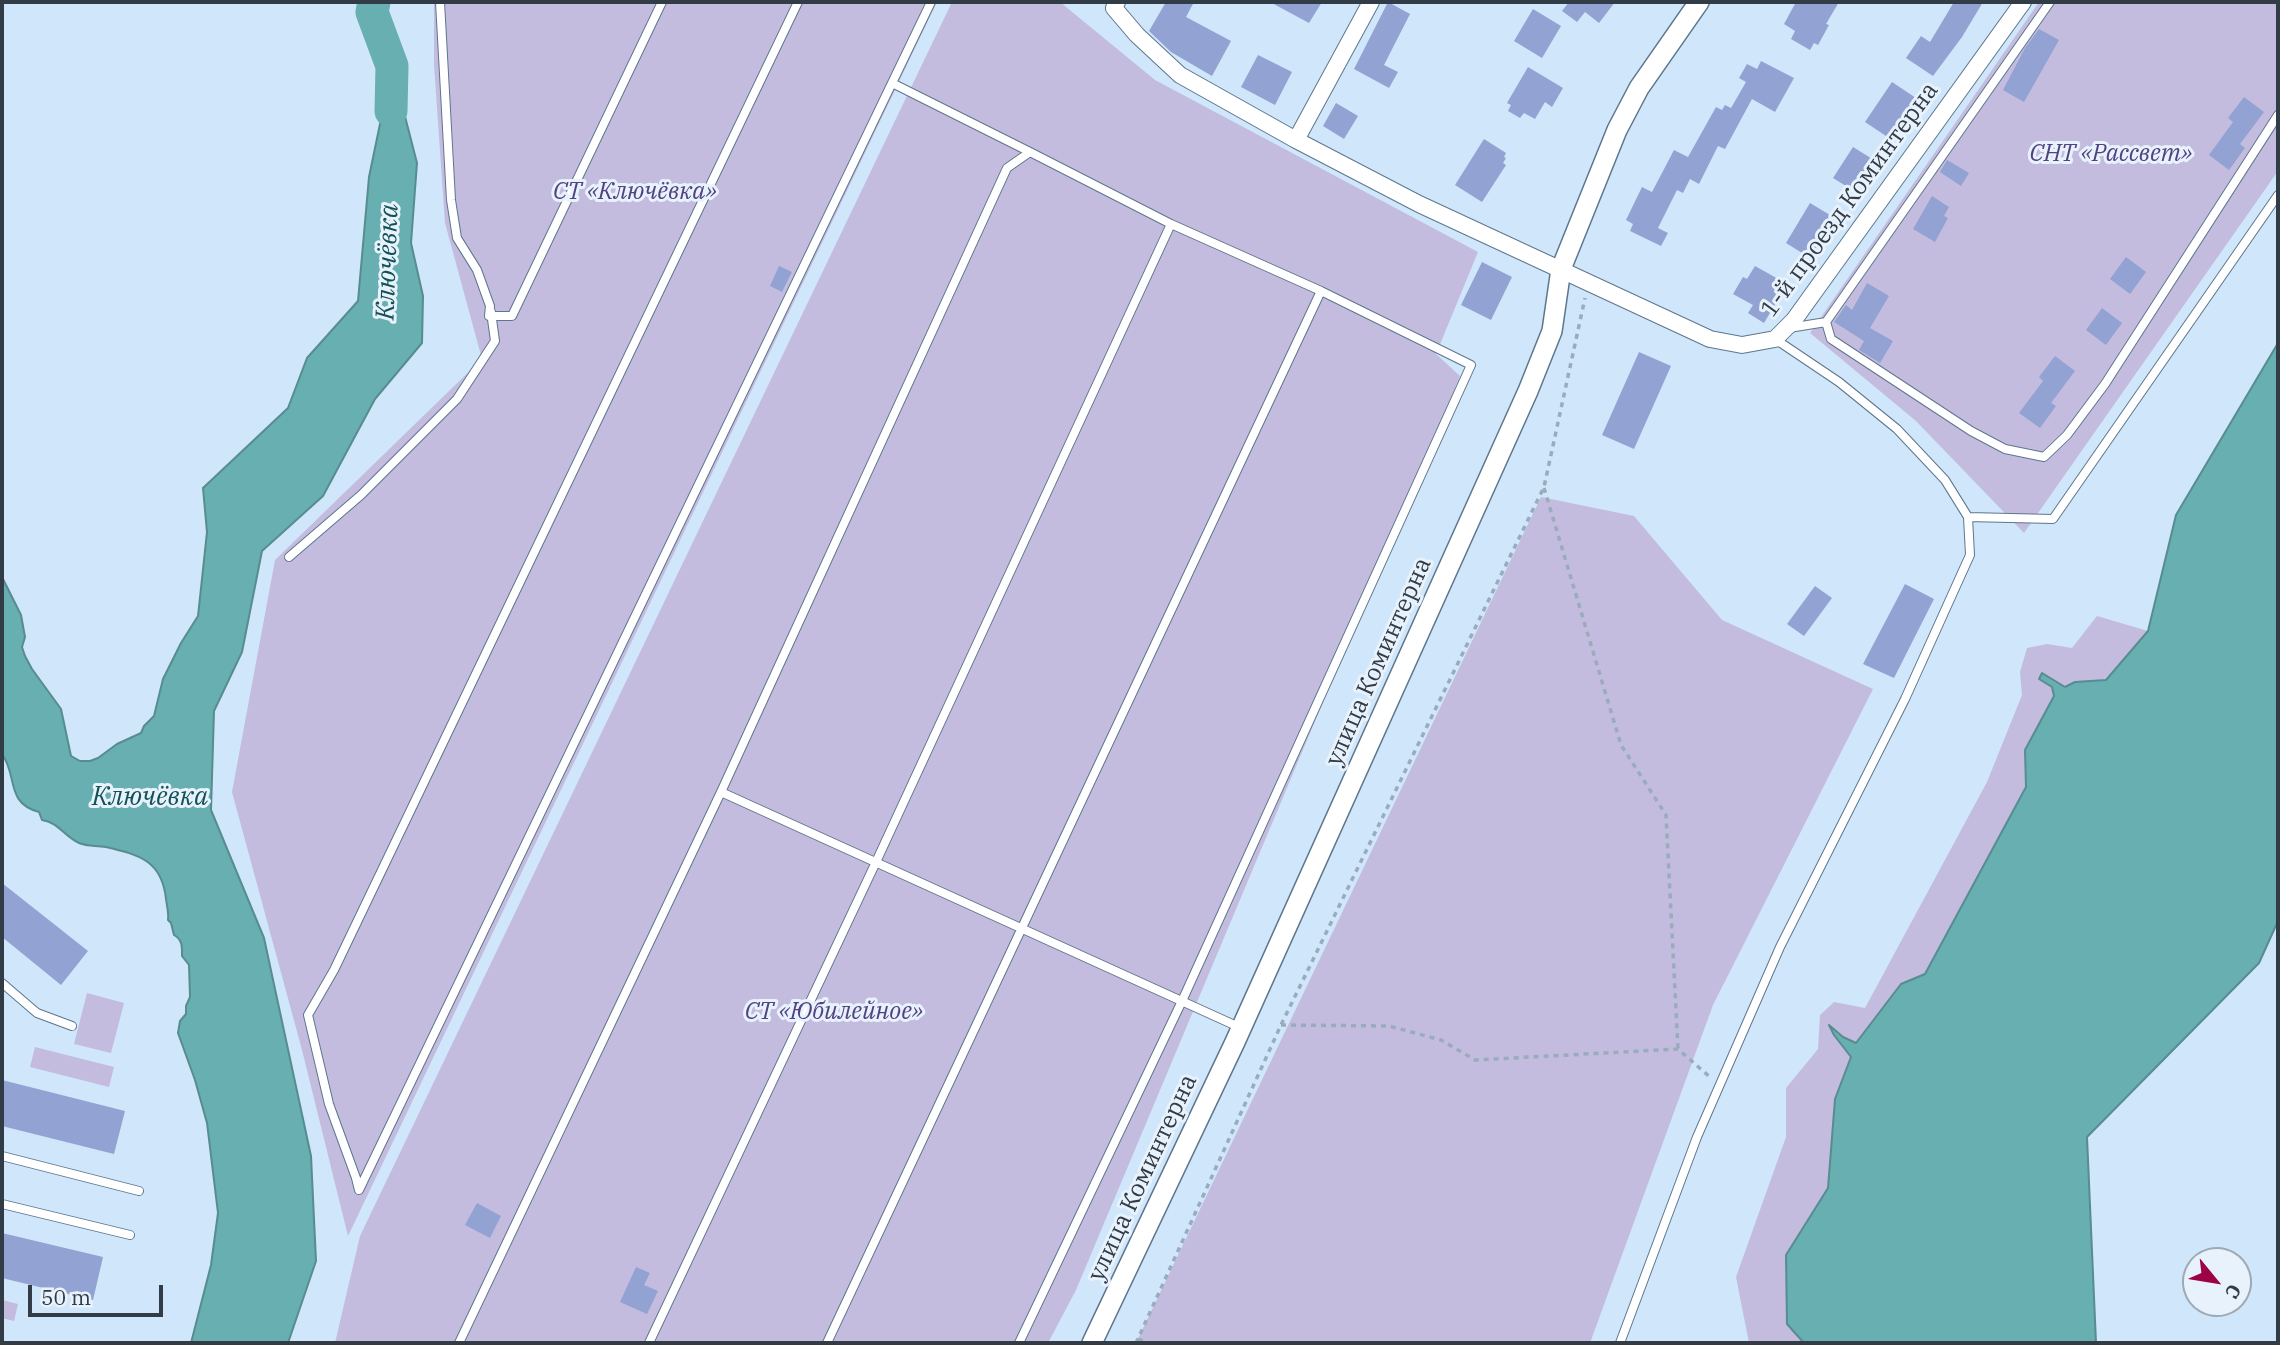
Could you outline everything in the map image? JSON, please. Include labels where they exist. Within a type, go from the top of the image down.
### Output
[{"type":"street","points":[[1296,140],[1371,2]]},
{"type":"street","name":"улица Коминтерна","points":[[1092,1343],[1241,1028],[1528,391],[1552,331],[1560,269],[1617,130],[1633,99],[1699,2]]},
{"type":"street","name":"1-й проезд Коминтерна","points":[[1112,4],[1137,35],[1181,75],[1296,140],[1419,204],[1710,340],[1742,345],[1780,334],[1794,320],[2023,2]]},
{"type":"lane","points":[[289,558],[360,495],[457,399],[495,341],[489,316],[490,306],[477,271],[457,238],[451,200],[440,2]]},
{"type":"lane","points":[[491,316],[512,316],[662,2]]},
{"type":"lane","points":[[798,2],[334,970],[307,1015],[329,1104],[359,1190],[931,2]]},
{"type":"lane","points":[[1780,334],[1826,322],[2050,2]]},
{"type":"lane","points":[[892,83],[1171,224],[1321,291],[1471,365],[1182,1001],[1018,1343]]},
{"type":"lane","points":[[1826,322],[1831,339],[1971,432],[2005,449],[2044,457],[2067,435],[2105,384],[2278,115]]},
{"type":"lane","points":[[459,1343],[721,792],[1007,167],[1030,152]]},
{"type":"lane","points":[[1968,517],[2053,519],[2278,195]]},
{"type":"lane","points":[[649,1343],[876,862],[1171,224]]},
{"type":"lane","points":[[827,1343],[1321,291]]},
{"type":"lane","points":[[1620,1343],[1697,1137],[1780,947],[1905,699],[1970,555],[1968,517],[1945,480],[1896,429],[1780,334]]},
{"type":"lane","points":[[721,792],[1241,1028]]},
{"type":"lane","points":[[2,983],[37,1013],[72,1026]]},
{"type":"lane","points":[[2,1156],[138,1191]]},
{"type":"lane","points":[[2,1204],[130,1235]]},
{"type":"path","points":[[1149,1343],[1137,1341],[1281,1025],[1544,487],[1589,282]]},
{"type":"path","points":[[1544,487],[1621,745],[1666,815],[1678,1049]]},
{"type":"path","points":[[1281,1025],[1389,1026],[1441,1040],[1475,1060],[1678,1049],[1720,1086]]},
{"type":"green space","name":"СТ «Ключёвка»","points":[[434,2],[937,2],[348,1236],[302,1050],[232,792],[275,560],[482,359],[445,223],[434,64]]},
{"type":"green space","name":"СТ «Юбилейное»","points":[[952,2],[1060,2],[1155,80],[1478,252],[1436,354],[1460,376],[1076,1290],[1048,1343],[335,1343],[360,1236]]},
{"type":"green space","name":"СНТ «Рассвет»","points":[[2039,2],[2278,2],[2278,171],[2024,533],[1916,421],[1810,333]]},
{"type":"green space","points":[[1541,497],[1634,516],[1722,620],[1873,689],[1713,1005],[1590,1343],[1136,1343]]},
{"type":"green space","points":[[2097,616],[2148,631],[2106,680],[2075,682],[2065,687],[2042,673],[2052,687],[2054,696],[2025,750],[2026,787],[1925,974],[1901,984],[1856,1044],[1831,1027],[1851,1057],[1835,1099],[1828,1188],[1786,1255],[1787,1324],[1804,1343],[1749,1343],[1736,1277],[1786,1137],[1786,1088],[1818,1049],[1820,1015],[1834,1002],[1865,1008],[1987,782],[2022,695],[2020,672],[2027,648],[2047,644],[2072,648]]},
{"type":"green space","points":[[87,993],[124,1003],[111,1053],[74,1044]]},
{"type":"green space","points":[[35,1047],[114,1067],[109,1087],[30,1067]]},
{"type":"green space","points":[[2,1300],[18,1304],[14,1321],[2,1318]]},
{"type":"water","name":"Ключёвка","points":[[392,66],[417,163],[411,243],[423,296],[422,343],[375,399],[323,496],[262,551],[242,652],[214,711],[211,810],[264,938],[311,1156],[316,1261],[288,1343],[191,1343],[211,1265],[218,1213],[207,1123],[178,1033],[190,997],[189,965],[182,956],[182,947],[168,920],[164,886],[154,868],[129,853],[79,843],[52,823],[42,820],[39,812],[28,808],[17,795],[2,754],[2,577],[21,615],[25,637],[22,647],[25,656],[61,709],[71,756],[80,761],[90,761],[141,733],[154,716],[163,679],[198,616],[207,532],[203,488],[288,408],[307,358],[358,301],[369,177]]},
{"type":"water","points":[[2278,343],[2278,921],[2259,963],[2087,1137],[2096,1343],[1804,1343],[1787,1324],[1786,1255],[1828,1188],[1835,1099],[1851,1057],[1829,1025],[1843,1037],[1856,1043],[1901,984],[1925,974],[2026,787],[2025,750],[2054,696],[2052,687],[2039,679],[2042,673],[2065,687],[2075,682],[2106,680],[2148,631],[2176,515]]},
{"type":"building","points":[[1166,2],[1194,2],[1186,17],[1231,41],[1212,76],[1171,52],[1149,31]]},
{"type":"building","points":[[1270,2],[1322,2],[1309,23]]},
{"type":"building","points":[[1388,2],[1410,14],[1384,65],[1398,72],[1389,88],[1354,69]]},
{"type":"building","points":[[1569,2],[1615,2],[1599,23],[1585,12],[1577,22],[1562,11]]},
{"type":"building","points":[[1796,2],[1839,2],[1818,45],[1814,43],[1810,50],[1791,39],[1795,31],[1784,24]]},
{"type":"building","points":[[1954,2],[1983,2],[1962,37],[1933,76],[1906,58],[1921,36],[1930,42]]},
{"type":"building","points":[[1533,9],[1561,26],[1542,58],[1514,41]]},
{"type":"building","points":[[2039,29],[2059,40],[2024,102],[2003,90],[2025,48]]},
{"type":"building","points":[[1258,55],[1292,72],[1275,105],[1241,87]]},
{"type":"building","points":[[1761,61],[1794,78],[1775,112],[1752,99],[1725,149],[1718,146],[1699,184],[1690,179],[1683,193],[1677,190],[1658,228],[1668,233],[1661,246],[1630,231],[1633,224],[1626,220],[1642,187],[1652,192],[1674,150],[1688,157],[1716,107],[1722,110],[1725,105],[1731,108],[1746,82],[1739,78],[1747,64],[1757,69]]},
{"type":"building","points":[[1528,67],[1563,88],[1552,107],[1545,102],[1535,119],[1524,113],[1520,118],[1508,111],[1511,105],[1507,103]]},
{"type":"building","points":[[1892,82],[1916,98],[1889,138],[1865,122]]},
{"type":"building","points":[[2244,97],[2264,112],[2240,144],[2245,148],[2229,170],[2209,155],[2233,122],[2228,118]]},
{"type":"building","points":[[1336,103],[1358,116],[1344,139],[1323,126]]},
{"type":"building","points":[[1484,139],[1506,153],[1503,163],[1506,165],[1482,202],[1455,185]]},
{"type":"building","points":[[1853,147],[1874,160],[1854,191],[1833,178]]},
{"type":"building","points":[[1947,160],[1969,173],[1961,186],[1940,172]]},
{"type":"building","points":[[1932,196],[1949,207],[1944,216],[1948,218],[1935,242],[1913,229]]},
{"type":"building","points":[[1810,203],[1835,218],[1810,258],[1786,243]]},
{"type":"building","points":[[2126,257],[2146,272],[2130,294],[2110,279]]},
{"type":"building","points":[[1482,262],[1512,277],[1491,320],[1461,305]]},
{"type":"building","points":[[779,266],[792,272],[782,292],[770,286]]},
{"type":"building","points":[[1755,266],[1787,284],[1764,323],[1748,313],[1753,305],[1733,294],[1743,277],[1747,279]]},
{"type":"building","points":[[1867,283],[1889,296],[1870,328],[1893,341],[1880,363],[1859,350],[1864,341],[1834,322],[1846,305],[1852,310]]},
{"type":"building","points":[[2102,308],[2122,323],[2106,345],[2086,330]]},
{"type":"building","points":[[1639,352],[1671,366],[1634,449],[1602,435]]},
{"type":"building","points":[[2055,356],[2075,371],[2051,403],[2056,406],[2040,428],[2019,413],[2043,381],[2039,377]]},
{"type":"building","points":[[1905,584],[1934,599],[1894,678],[1863,664]]},
{"type":"building","points":[[1815,586],[1832,598],[1804,636],[1787,624]]},
{"type":"building","points":[[2,883],[88,951],[61,985],[2,937]]},
{"type":"building","points":[[2,1080],[125,1111],[114,1154],[2,1126]]},
{"type":"building","points":[[477,1203],[501,1216],[490,1238],[465,1225]]},
{"type":"building","points":[[2,1233],[103,1257],[93,1300],[2,1278]]},
{"type":"building","points":[[636,1267],[650,1273],[644,1285],[658,1291],[647,1314],[620,1302]]},
{"type":"waterway","name":"Ключёвка","points":[[374,2],[372,12],[392,66],[391,111]]}]
